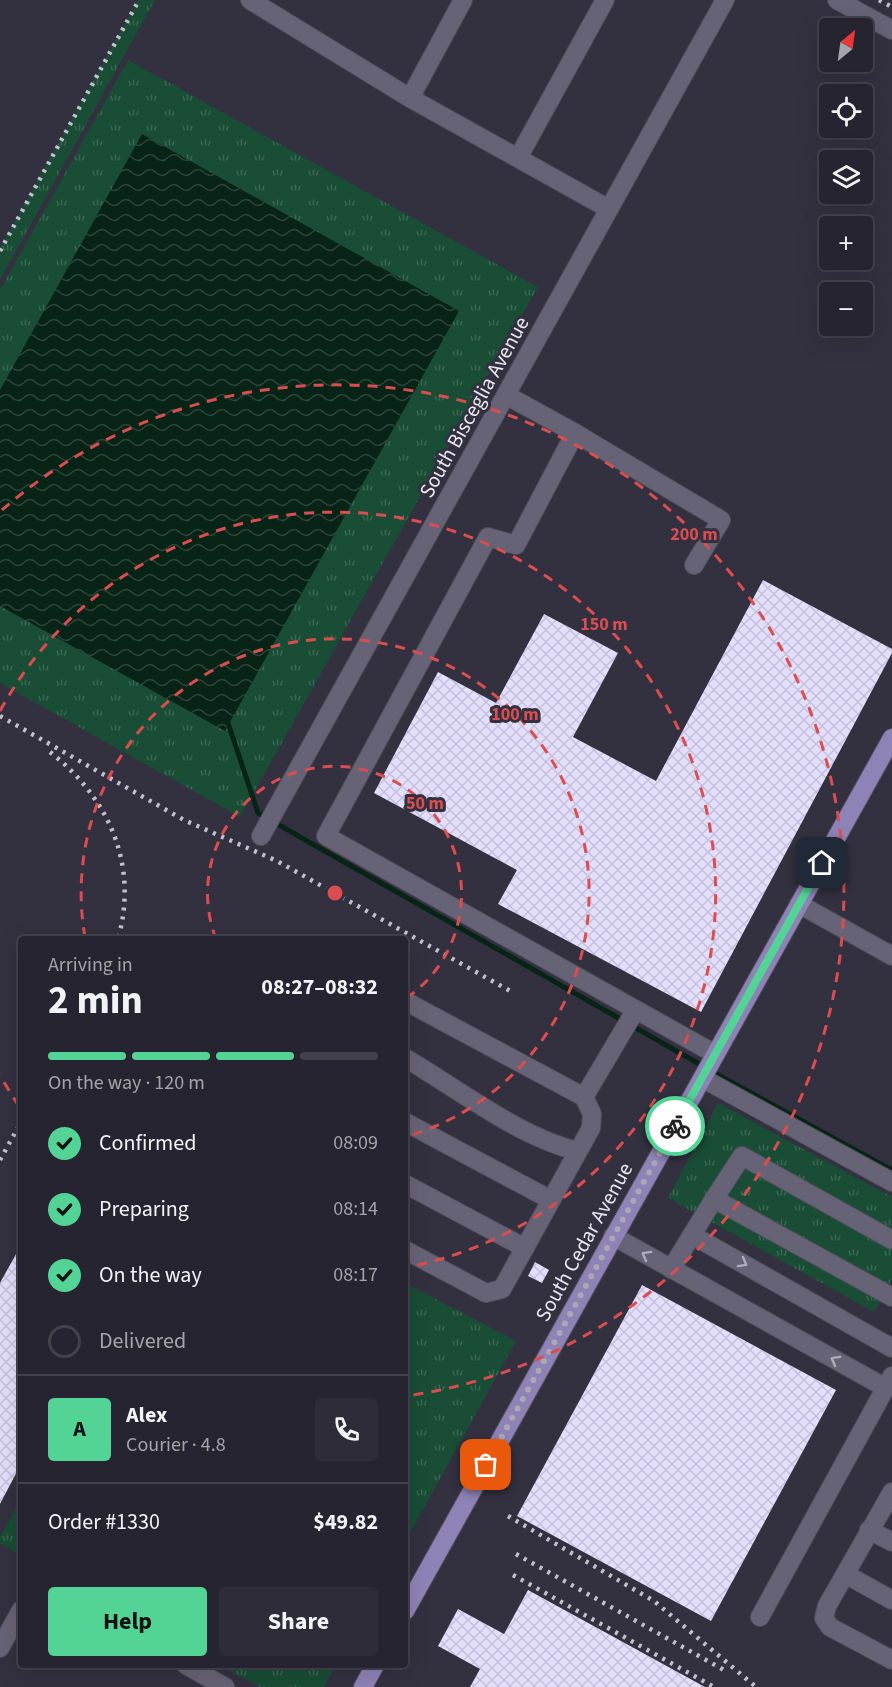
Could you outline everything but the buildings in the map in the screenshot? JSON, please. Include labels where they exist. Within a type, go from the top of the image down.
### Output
[{"type":"main road","name":"South Cedar Avenue","points":[[408,1606],[892,738]]},
{"type":"main road","points":[[363,1687],[373,1668]]},
{"type":"street","points":[[250,0],[411,98],[609,209]]},
{"type":"street","points":[[411,98],[463,0]]},
{"type":"street","points":[[518,158],[605,0]]},
{"type":"street","name":"South Bisceglia Avenue","points":[[261,836],[725,0]]},
{"type":"street","points":[[837,0],[892,30]]},
{"type":"street","points":[[506,395],[721,520],[694,565]]},
{"type":"street","points":[[574,434],[516,545],[488,537],[326,836],[715,1054]]},
{"type":"street","points":[[799,904],[892,956]]},
{"type":"street","points":[[408,1003],[584,1097],[592,1114],[591,1128],[502,1289],[486,1293],[408,1252]]},
{"type":"street","points":[[584,1097],[635,1011]]},
{"type":"street","points":[[408,1060],[520,1128],[552,1144],[578,1151]]},
{"type":"street","points":[[702,1078],[892,1182]]},
{"type":"street","points":[[408,1124],[551,1200]]},
{"type":"street","points":[[671,1269],[742,1156],[892,1240]]},
{"type":"street","points":[[408,1186],[525,1248]]},
{"type":"street","points":[[714,1199],[892,1297]]},
{"type":"street","points":[[692,1235],[892,1348]]},
{"type":"street","points":[[613,1236],[671,1269],[889,1382],[884,1409],[760,1617]]},
{"type":"street","points":[[892,1492],[827,1606],[824,1618],[830,1627],[892,1660]]},
{"type":"street","points":[[870,1530],[892,1542]]},
{"type":"street","points":[[845,1574],[892,1600]]},
{"type":"street","points":[[0,1648],[18,1615]]},
{"type":"street","points":[[191,1668],[225,1687]]},
{"type":"green space","points":[[138,0],[155,0],[0,280],[0,248]]},
{"type":"green space","points":[[128,60],[538,287],[240,817],[0,683],[0,290]]},
{"type":"green space","points":[[718,1103],[892,1197],[892,1279],[874,1312],[668,1198]]},
{"type":"green space","points":[[408,1285],[516,1341],[408,1537]]},
{"type":"green space","points":[[18,1504],[18,1553],[0,1544],[0,1537]]},
{"type":"green space","points":[[225,1668],[334,1668],[324,1687],[260,1687]]},
{"type":"water","points":[[142,134],[459,311],[225,731],[0,606],[0,390]]},
{"type":"waterway","points":[[227,720],[258,813],[731,1082],[892,1170]]},
{"type":"railway","points":[[0,251],[139,0]]},
{"type":"railway","points":[[879,0],[892,7]]},
{"type":"railway","points":[[0,716],[184,820],[277,861],[512,992]]},
{"type":"railway","points":[[50,752],[71,770],[88,790],[103,812],[114,835],[125,885],[124,912],[119,936]]},
{"type":"railway","points":[[0,1160],[18,1127]]},
{"type":"railway","points":[[508,1516],[654,1601],[756,1687]]},
{"type":"railway","points":[[516,1554],[724,1670]]},
{"type":"railway","points":[[513,1575],[714,1687]]},
{"type":"way so far","points":[[486,1465],[675,1126]]},
{"type":"route","points":[[675,1126],[822,863]]}]
